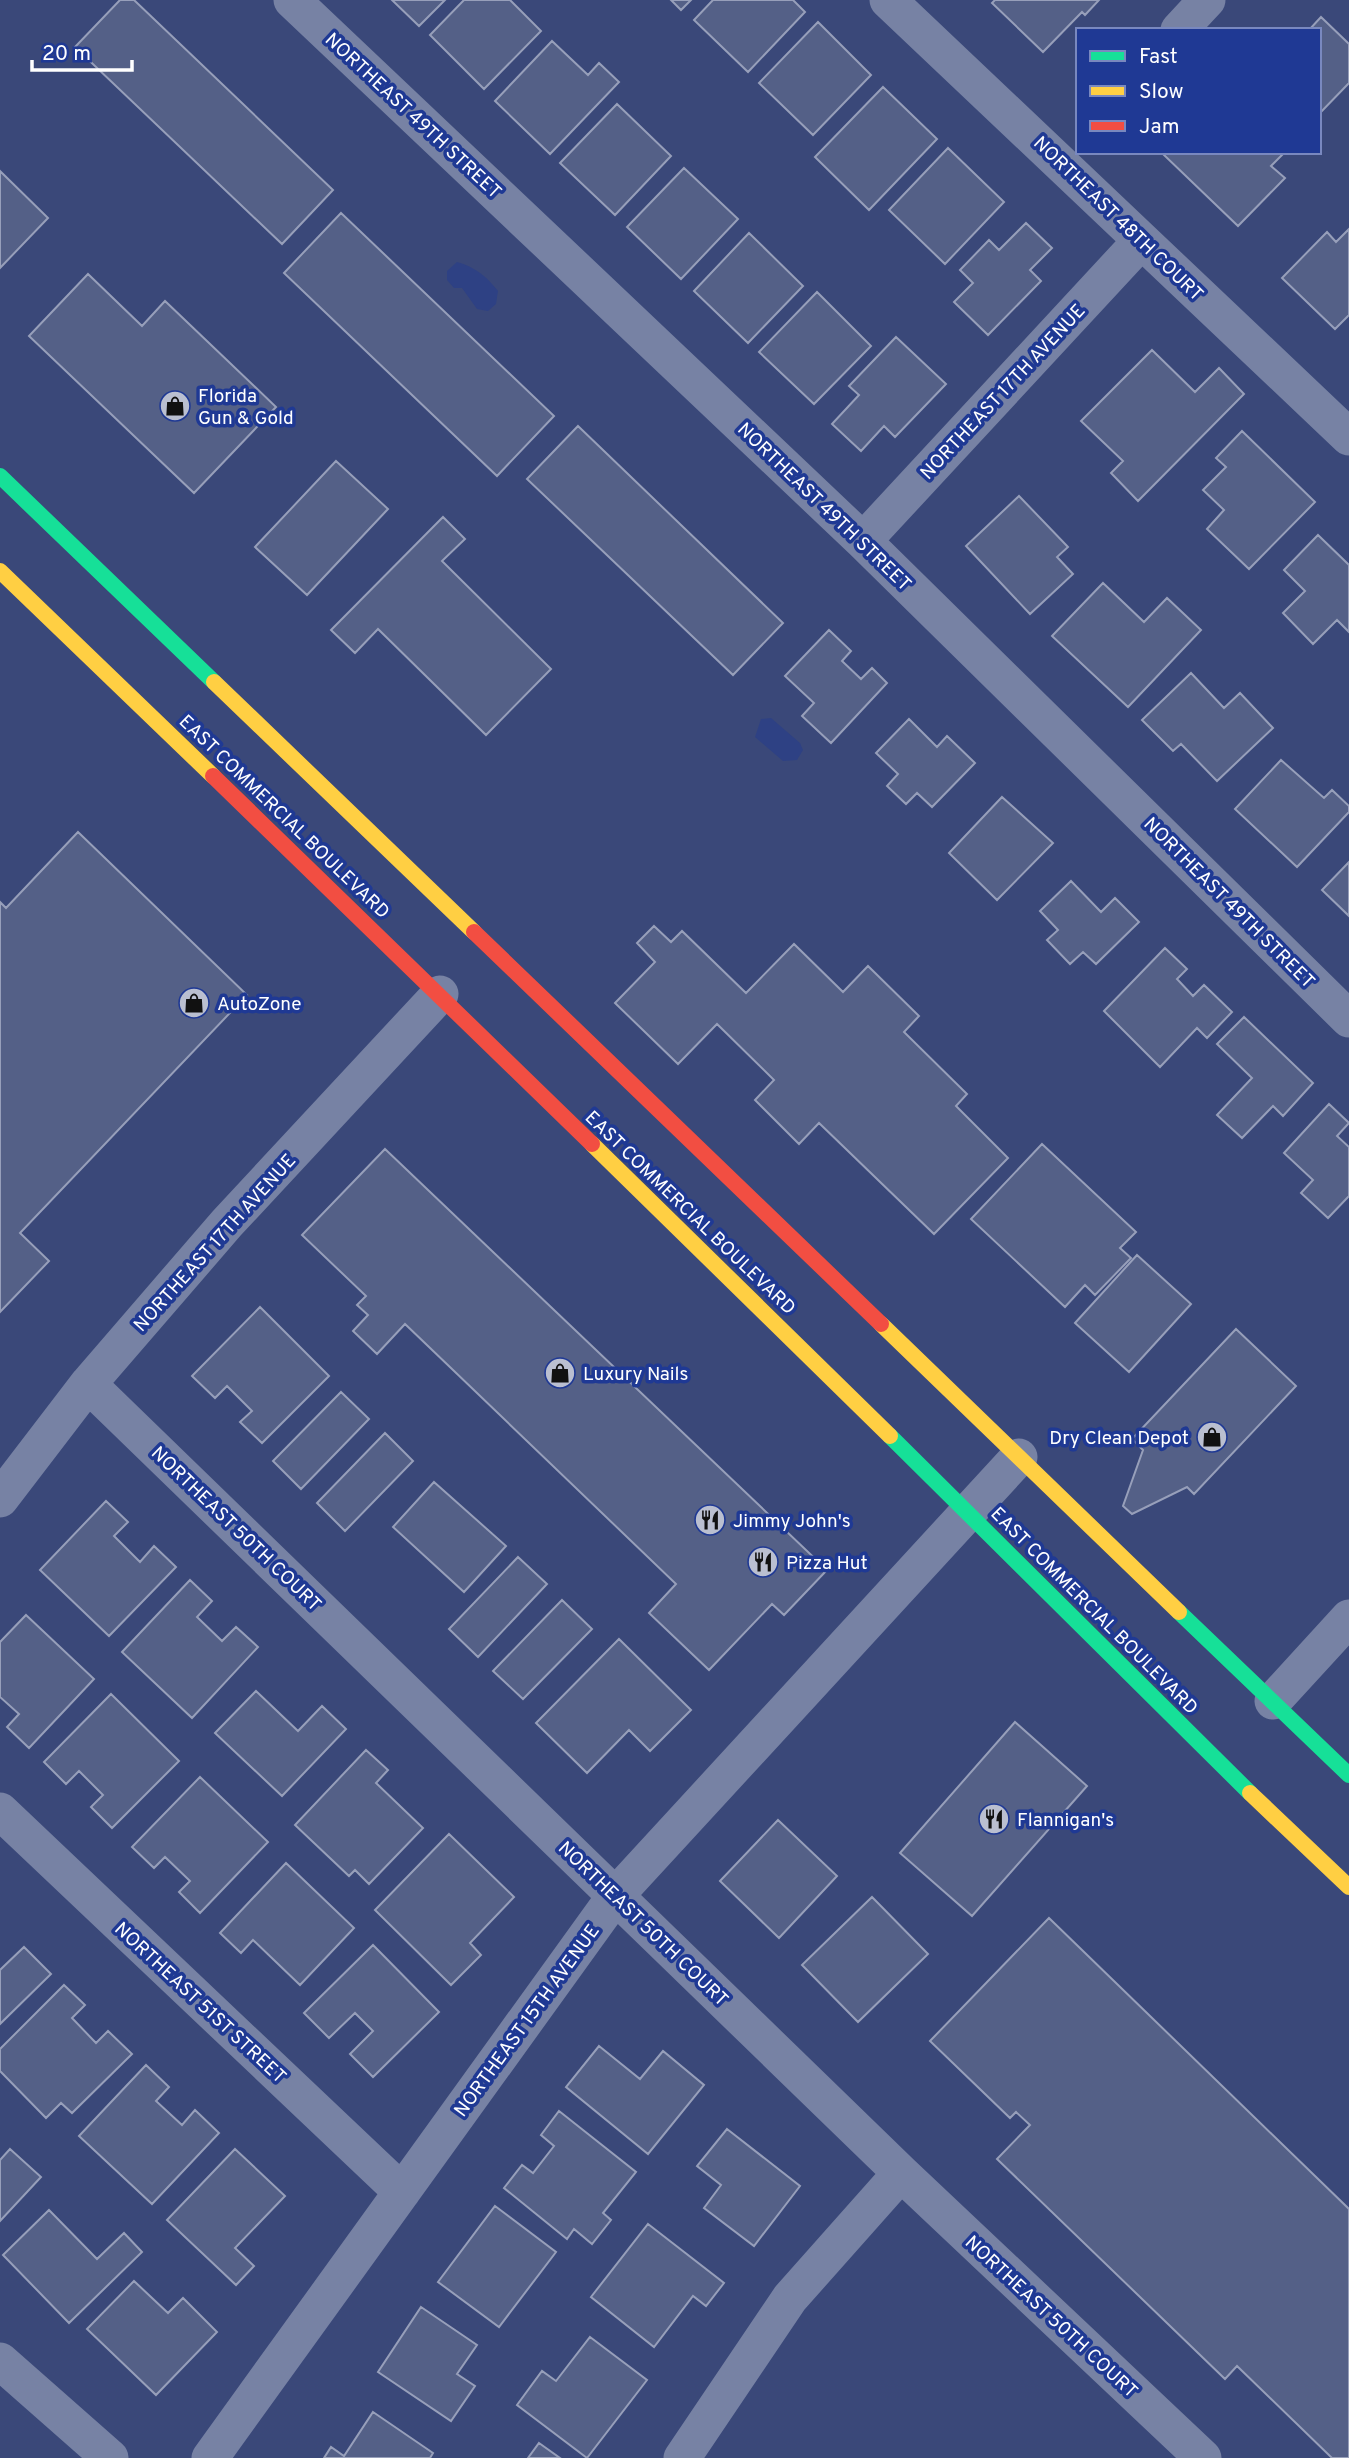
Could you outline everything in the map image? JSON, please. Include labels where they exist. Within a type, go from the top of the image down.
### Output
[{"type":"main road","points":[[0,476],[1349,1775]]},
{"type":"main road","name":"EAST COMMERCIAL BOULEVARD","points":[[0,571],[440,994],[969,1513],[1200,1746],[1349,1887]]},
{"type":"street","name":"NORTHEAST 49TH STREET","points":[[292,0],[863,541],[1349,1019]]},
{"type":"street","name":"NORTHEAST 48TH COURT","points":[[888,0],[1067,148],[1142,240],[1348,434]]},
{"type":"street","points":[[1181,28],[1207,0]]},
{"type":"street","name":"NORTHEAST 17TH AVENUE","points":[[863,541],[1142,240]]},
{"type":"street","name":"NORTHEAST 17TH AVENUE","points":[[0,1499],[88,1384],[227,1223],[440,994]]},
{"type":"street","name":"NORTHEAST 50TH COURT","points":[[88,1384],[901,2173],[1203,2458]]},
{"type":"street","name":"NORTHEAST 15TH AVENUE","points":[[210,2458],[616,1895],[1019,1457]]},
{"type":"street","points":[[1273,1701],[1349,1618]]},
{"type":"street","name":"NORTHEAST 51ST STREET","points":[[0,1811],[402,2192]]},
{"type":"street","points":[[682,2458],[790,2298],[901,2173]]},
{"type":"street","points":[[0,2361],[110,2458]]},
{"type":"water","points":[[457,262],[480,273],[498,291],[496,304],[488,311],[477,309],[462,288],[454,288],[447,280],[447,271]]},
{"type":"water","points":[[771,718],[800,743],[803,750],[797,760],[783,761],[755,737],[761,719]]},
{"type":"building","points":[[120,0],[134,0],[333,190],[282,244],[75,47]]},
{"type":"building","points":[[392,0],[445,0],[419,26]]},
{"type":"building","points":[[464,0],[510,0],[541,31],[484,89],[430,35]]},
{"type":"building","points":[[671,0],[691,0],[681,10]]},
{"type":"building","points":[[713,0],[793,0],[805,12],[748,72],[694,20]]},
{"type":"building","points":[[995,0],[1099,0],[1085,15],[1082,12],[1043,52],[992,3]]},
{"type":"building","points":[[1321,17],[1349,44],[1349,83],[1321,112],[1321,28],[1311,28]]},
{"type":"building","points":[[818,22],[871,75],[813,135],[759,83]]},
{"type":"building","points":[[552,41],[588,75],[599,63],[619,82],[550,154],[495,101]]},
{"type":"building","points":[[883,87],[937,139],[869,210],[815,157]]},
{"type":"building","points":[[617,104],[671,156],[615,215],[560,163]]},
{"type":"building","points":[[948,148],[1004,202],[945,264],[889,210]]},
{"type":"building","points":[[1283,154],[1271,166],[1285,178],[1238,226],[1164,155]]},
{"type":"building","points":[[684,168],[738,219],[681,279],[627,227]]},
{"type":"building","points":[[0,171],[48,218],[0,268]]},
{"type":"building","points":[[341,213],[554,416],[497,476],[284,273]]},
{"type":"building","points":[[1026,223],[1052,248],[1030,270],[1041,281],[988,335],[954,302],[973,283],[960,270],[989,240],[999,250]]},
{"type":"building","points":[[1349,229],[1349,315],[1335,329],[1282,278],[1327,232],[1336,242]]},
{"type":"building","points":[[749,233],[803,286],[748,343],[694,291]]},
{"type":"building","points":[[88,274],[142,326],[165,301],[276,407],[194,493],[29,336]]},
{"type":"building","points":[[817,292],[871,346],[814,404],[759,352]]},
{"type":"building","points":[[896,337],[946,384],[895,437],[884,426],[861,451],[832,424],[859,395],[849,386]]},
{"type":"building","points":[[1152,350],[1195,392],[1219,368],[1244,394],[1138,501],[1111,473],[1123,461],[1081,421]]},
{"type":"building","points":[[578,426],[783,623],[733,675],[527,479]]},
{"type":"building","points":[[1242,431],[1315,502],[1249,569],[1207,529],[1224,510],[1203,490],[1226,467],[1216,458]]},
{"type":"building","points":[[336,461],[388,509],[307,595],[255,547]]},
{"type":"building","points":[[1019,496],[1068,547],[1057,557],[1073,574],[1030,614],[966,546]]},
{"type":"building","points":[[443,517],[465,539],[442,561],[551,669],[486,735],[378,629],[355,653],[331,630]]},
{"type":"building","points":[[1318,535],[1349,565],[1349,632],[1337,620],[1313,644],[1283,613],[1305,591],[1284,570]]},
{"type":"building","points":[[1103,583],[1144,622],[1167,598],[1201,630],[1128,707],[1052,636]]},
{"type":"building","points":[[829,630],[851,651],[842,661],[861,679],[872,668],[887,683],[831,743],[802,716],[814,703],[785,676]]},
{"type":"building","points":[[1191,673],[1224,708],[1240,693],[1273,728],[1217,781],[1181,744],[1173,751],[1142,720]]},
{"type":"building","points":[[909,719],[937,747],[947,736],[975,763],[932,807],[917,793],[906,804],[887,786],[898,774],[876,753]]},
{"type":"building","points":[[1281,760],[1324,798],[1332,790],[1349,806],[1349,812],[1297,867],[1235,809]]},
{"type":"building","points":[[1002,797],[1053,843],[997,900],[949,853]]},
{"type":"building","points":[[78,832],[247,995],[20,1233],[49,1261],[0,1312],[0,902],[6,908]]},
{"type":"building","points":[[1349,862],[1349,916],[1322,890]]},
{"type":"building","points":[[1071,881],[1101,912],[1115,898],[1139,922],[1096,964],[1083,952],[1070,964],[1047,940],[1058,930],[1040,911]]},
{"type":"building","points":[[654,926],[671,942],[682,931],[746,993],[794,944],[843,992],[868,966],[919,1016],[904,1032],[967,1094],[956,1106],[1008,1158],[934,1234],[819,1123],[799,1144],[755,1100],[774,1080],[717,1024],[678,1064],[615,1003],[655,962],[637,943]]},
{"type":"building","points":[[1165,948],[1187,969],[1177,979],[1193,996],[1204,985],[1232,1012],[1207,1038],[1197,1028],[1160,1067],[1104,1011]]},
{"type":"building","points":[[1244,1017],[1313,1083],[1283,1116],[1273,1106],[1242,1138],[1217,1115],[1252,1078],[1217,1044]]},
{"type":"building","points":[[1329,1104],[1349,1123],[1337,1136],[1349,1147],[1349,1196],[1328,1218],[1301,1193],[1313,1180],[1284,1153]]},
{"type":"building","points":[[1042,1144],[1136,1232],[1120,1248],[1131,1258],[1095,1295],[1085,1285],[1065,1307],[971,1219]]},
{"type":"building","points":[[385,1149],[827,1570],[784,1615],[772,1604],[709,1670],[649,1613],[676,1584],[405,1324],[377,1354],[353,1331],[368,1315],[357,1305],[366,1296],[302,1235]]},
{"type":"building","points":[[1137,1255],[1191,1304],[1129,1372],[1075,1323]]},
{"type":"building","points":[[260,1307],[329,1376],[262,1443],[240,1422],[252,1411],[227,1386],[215,1398],[192,1376]]},
{"type":"building","points":[[1236,1329],[1296,1386],[1194,1494],[1187,1487],[1132,1514],[1123,1506],[1143,1450],[1132,1439]]},
{"type":"building","points":[[341,1392],[369,1419],[301,1489],[273,1461]]},
{"type":"building","points":[[385,1433],[413,1461],[345,1531],[317,1503]]},
{"type":"building","points":[[434,1482],[506,1546],[464,1592],[393,1527]]},
{"type":"building","points":[[106,1501],[128,1522],[114,1536],[140,1562],[154,1546],[176,1567],[109,1636],[40,1570]]},
{"type":"building","points":[[518,1557],[547,1584],[478,1657],[449,1629]]},
{"type":"building","points":[[190,1580],[212,1601],[197,1617],[222,1641],[236,1627],[258,1647],[192,1718],[122,1652]]},
{"type":"building","points":[[562,1600],[592,1629],[523,1699],[493,1671]]},
{"type":"building","points":[[26,1615],[94,1679],[29,1748],[7,1727],[19,1714],[0,1697],[0,1642]]},
{"type":"building","points":[[619,1639],[691,1710],[650,1751],[629,1730],[587,1773],[536,1723]]},
{"type":"building","points":[[256,1691],[298,1731],[322,1706],[346,1729],[282,1796],[215,1733]]},
{"type":"building","points":[[111,1694],[179,1761],[112,1828],[91,1807],[103,1795],[79,1771],[66,1784],[44,1762]]},
{"type":"building","points":[[1015,1722],[1087,1786],[972,1916],[900,1853]]},
{"type":"building","points":[[366,1750],[388,1770],[376,1783],[423,1828],[369,1884],[355,1870],[349,1876],[295,1825]]},
{"type":"building","points":[[200,1777],[268,1842],[200,1913],[179,1892],[190,1881],[165,1857],[154,1868],[132,1847]]},
{"type":"building","points":[[778,1820],[837,1876],[779,1938],[720,1881]]},
{"type":"building","points":[[449,1834],[514,1897],[470,1943],[481,1955],[451,1985],[375,1910]]},
{"type":"building","points":[[286,1863],[354,1928],[300,1985],[253,1940],[241,1953],[220,1933]]},
{"type":"building","points":[[872,1897],[928,1954],[858,2022],[802,1965]]},
{"type":"building","points":[[1049,1918],[1349,2209],[1349,2458],[1332,2458],[1237,2366],[1225,2379],[997,2159],[1030,2125],[1016,2112],[1010,2118],[930,2041]]},
{"type":"building","points":[[373,1945],[439,2012],[373,2077],[350,2054],[373,2031],[355,2013],[329,2038],[304,2013]]},
{"type":"building","points":[[24,1947],[51,1974],[0,2024],[0,1970]]},
{"type":"building","points":[[64,1985],[85,2005],[72,2018],[96,2043],[108,2031],[132,2054],[72,2113],[61,2103],[46,2118],[0,2071],[0,2049]]},
{"type":"building","points":[[599,2046],[640,2079],[663,2051],[704,2085],[648,2154],[566,2087]]},
{"type":"building","points":[[146,2065],[169,2087],[156,2101],[182,2125],[195,2110],[219,2133],[152,2204],[79,2136]]},
{"type":"building","points":[[559,2111],[636,2172],[603,2213],[611,2220],[592,2244],[574,2229],[567,2239],[504,2188],[522,2165],[533,2173],[554,2146],[541,2135]]},
{"type":"building","points":[[727,2129],[800,2186],[754,2246],[704,2208],[721,2185],[697,2166]]},
{"type":"building","points":[[10,2149],[41,2177],[0,2221],[0,2160]]},
{"type":"building","points":[[235,2149],[285,2196],[235,2248],[254,2266],[236,2285],[167,2220]]},
{"type":"building","points":[[495,2206],[556,2252],[499,2327],[438,2282]]},
{"type":"building","points":[[49,2210],[97,2259],[124,2233],[142,2252],[69,2323],[3,2255]]},
{"type":"building","points":[[648,2224],[724,2283],[706,2306],[693,2296],[654,2347],[591,2297]]},
{"type":"building","points":[[134,2281],[168,2313],[183,2298],[217,2332],[156,2395],[87,2329]]},
{"type":"building","points":[[421,2307],[477,2345],[457,2374],[475,2386],[451,2421],[378,2372]]},
{"type":"building","points":[[590,2337],[647,2380],[587,2458],[517,2405],[542,2371],[556,2381]]},
{"type":"building","points":[[373,2412],[433,2453],[430,2458],[324,2458],[331,2447],[344,2456]]},
{"type":"building","points":[[539,2443],[560,2458],[528,2458]]},
{"type":"traffic: fast","points":[[0,476],[214,682]]},
{"type":"traffic: fast","points":[[890,1436],[1250,1793]]},
{"type":"traffic: fast","points":[[1179,1612],[1349,1775]]},
{"type":"traffic: slow","points":[[0,571],[213,776]]},
{"type":"traffic: slow","points":[[214,682],[474,932]]},
{"type":"traffic: slow","points":[[592,1144],[890,1436]]},
{"type":"traffic: slow","points":[[881,1324],[1179,1612]]},
{"type":"traffic: slow","points":[[1250,1793],[1349,1887]]},
{"type":"traffic: jam","points":[[213,776],[592,1144]]},
{"type":"traffic: jam","points":[[474,932],[881,1324]]},
{"type":"place","name":"Florida Gun & Gold","points":[[175,406]]},
{"type":"place","name":"AutoZone","points":[[194,1003]]},
{"type":"place","name":"Luxury Nails","points":[[560,1373]]},
{"type":"place","name":"Dry Clean Depot","points":[[1212,1437]]},
{"type":"place","name":"Jimmy John's","points":[[710,1520]]},
{"type":"place","name":"Pizza Hut","points":[[763,1562]]},
{"type":"place","name":"Flannigan's","points":[[994,1819]]}]
